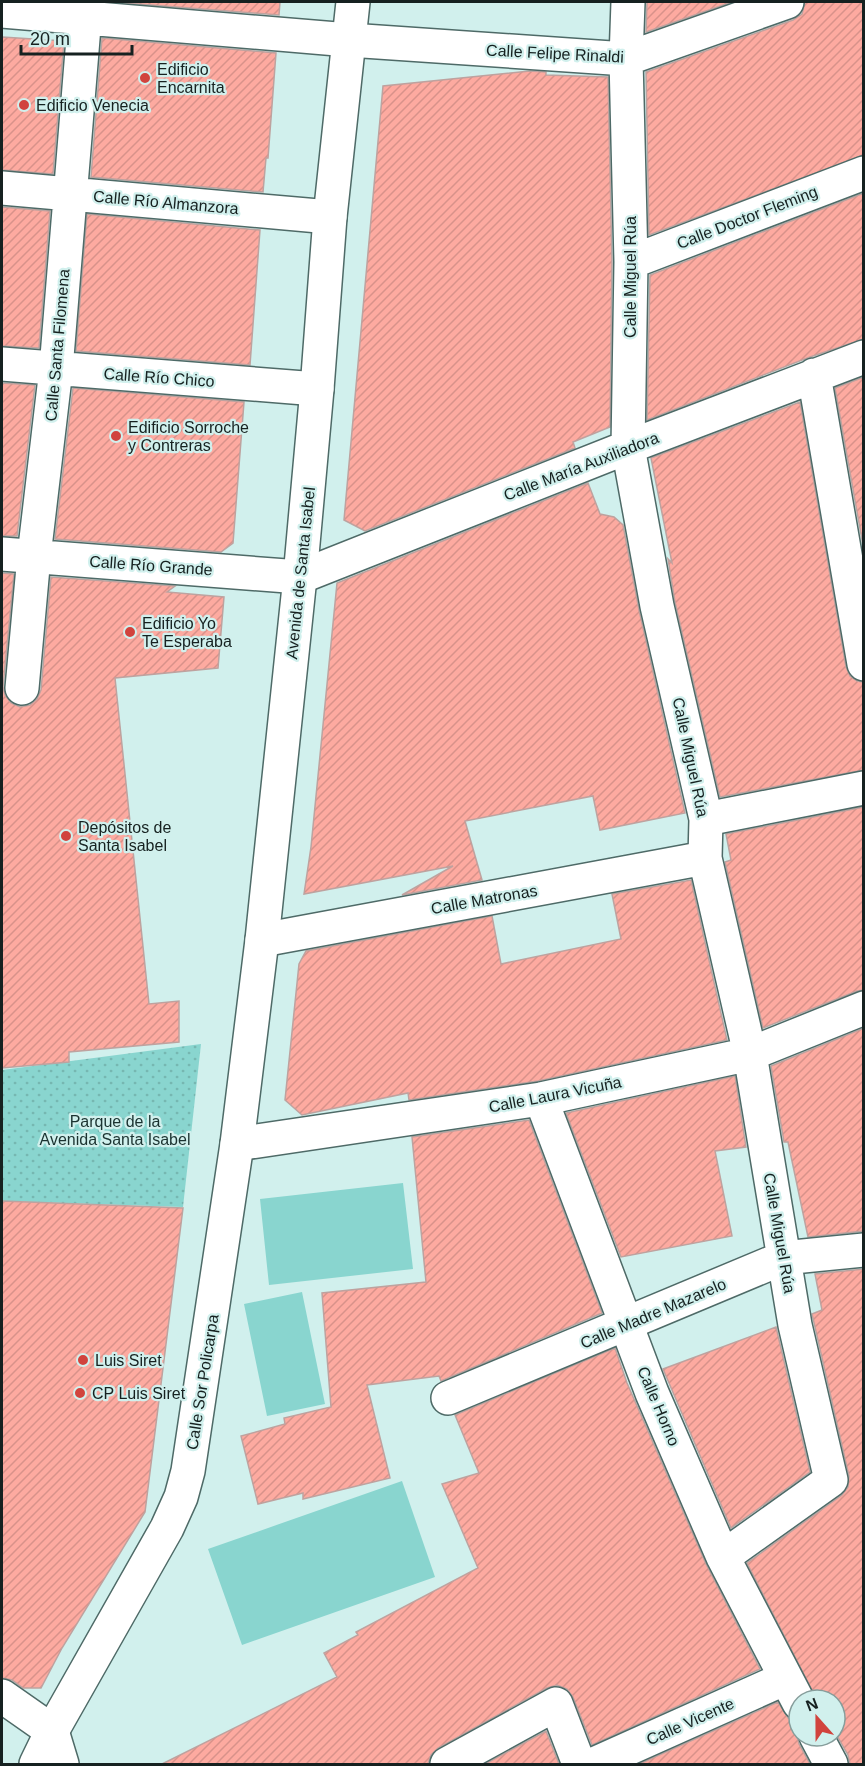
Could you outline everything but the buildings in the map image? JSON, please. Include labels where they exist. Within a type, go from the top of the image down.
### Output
[{"type":"street","name":"Avenida de Santa Isabel","points":[[237,1144],[262,940],[300,577],[330,217],[353,2]]},
{"type":"street","name":"Calle Miguel Rúa","points":[[628,2],[626,59],[631,262],[628,447],[657,606],[706,819],[705,858],[750,1054],[795,1325],[831,1480],[723,1557]]},
{"type":"street","name":"Calle Felipe Rinaldi","points":[[2,11],[85,10],[349,40],[626,59],[786,2]]},
{"type":"street","name":"Calle Santa Filomena","points":[[22,688],[34,556],[56,369],[85,10]]},
{"type":"street","name":"Calle Doctor Fleming","points":[[631,262],[864,173]]},
{"type":"street","name":"Calle Río Almanzora","points":[[2,188],[330,217]]},
{"type":"street","name":"Calle María Auxiliadora","points":[[300,577],[628,447],[864,357]]},
{"type":"street","name":"Calle Río Chico","points":[[2,364],[317,389]]},
{"type":"street","points":[[814,375],[864,664]]},
{"type":"street","name":"Calle Río Grande","points":[[2,554],[300,577]]},
{"type":"street","points":[[706,819],[864,788]]},
{"type":"street","name":"Calle Matronas","points":[[262,940],[705,858]]},
{"type":"street","name":"Calle Laura Vicuña","points":[[237,1144],[541,1099],[750,1054],[864,1008]]},
{"type":"street","name":"Calle Horno","points":[[541,1099],[652,1392],[723,1557],[792,1688]]},
{"type":"street","name":"Calle Sor Policarpa","points":[[36,1764],[52,1731],[167,1528],[181,1497],[188,1471],[237,1144]]},
{"type":"street","name":"Calle Madre Mazarelo","points":[[448,1398],[783,1258],[864,1250]]},
{"type":"street","name":"Calle Vicente","points":[[594,1764],[787,1692]]},
{"type":"street","points":[[2,1696],[52,1731],[62,1764]]},
{"type":"street","points":[[447,1764],[556,1704],[579,1764]]},
{"type":"street","points":[[822,1748],[831,1764]]},
{"type":"green space","name":"Parque de la Avenida Santa Isabel","points":[[201,1044],[183,1207],[2,1201],[2,1070]]},
{"type":"green space","points":[[403,1183],[413,1269],[269,1285],[260,1199]]},
{"type":"green space","points":[[302,1292],[325,1404],[267,1416],[244,1304]]},
{"type":"green space","points":[[402,1481],[435,1577],[242,1645],[208,1549]]},
{"type":"place","name":"Edificio Encarnita","points":[[145,78]]},
{"type":"place","name":"Edificio Venecia","points":[[24,105]]},
{"type":"place","name":"Edificio Sorroche y Contreras","points":[[116,436]]},
{"type":"place","name":"Edificio Yo Te Esperaba","points":[[130,632]]},
{"type":"place","name":"Depósitos de Santa Isabel","points":[[66,836]]},
{"type":"place","name":"Luis Siret","points":[[83,1360]]},
{"type":"place","name":"CP Luis Siret","points":[[80,1393]]}]
